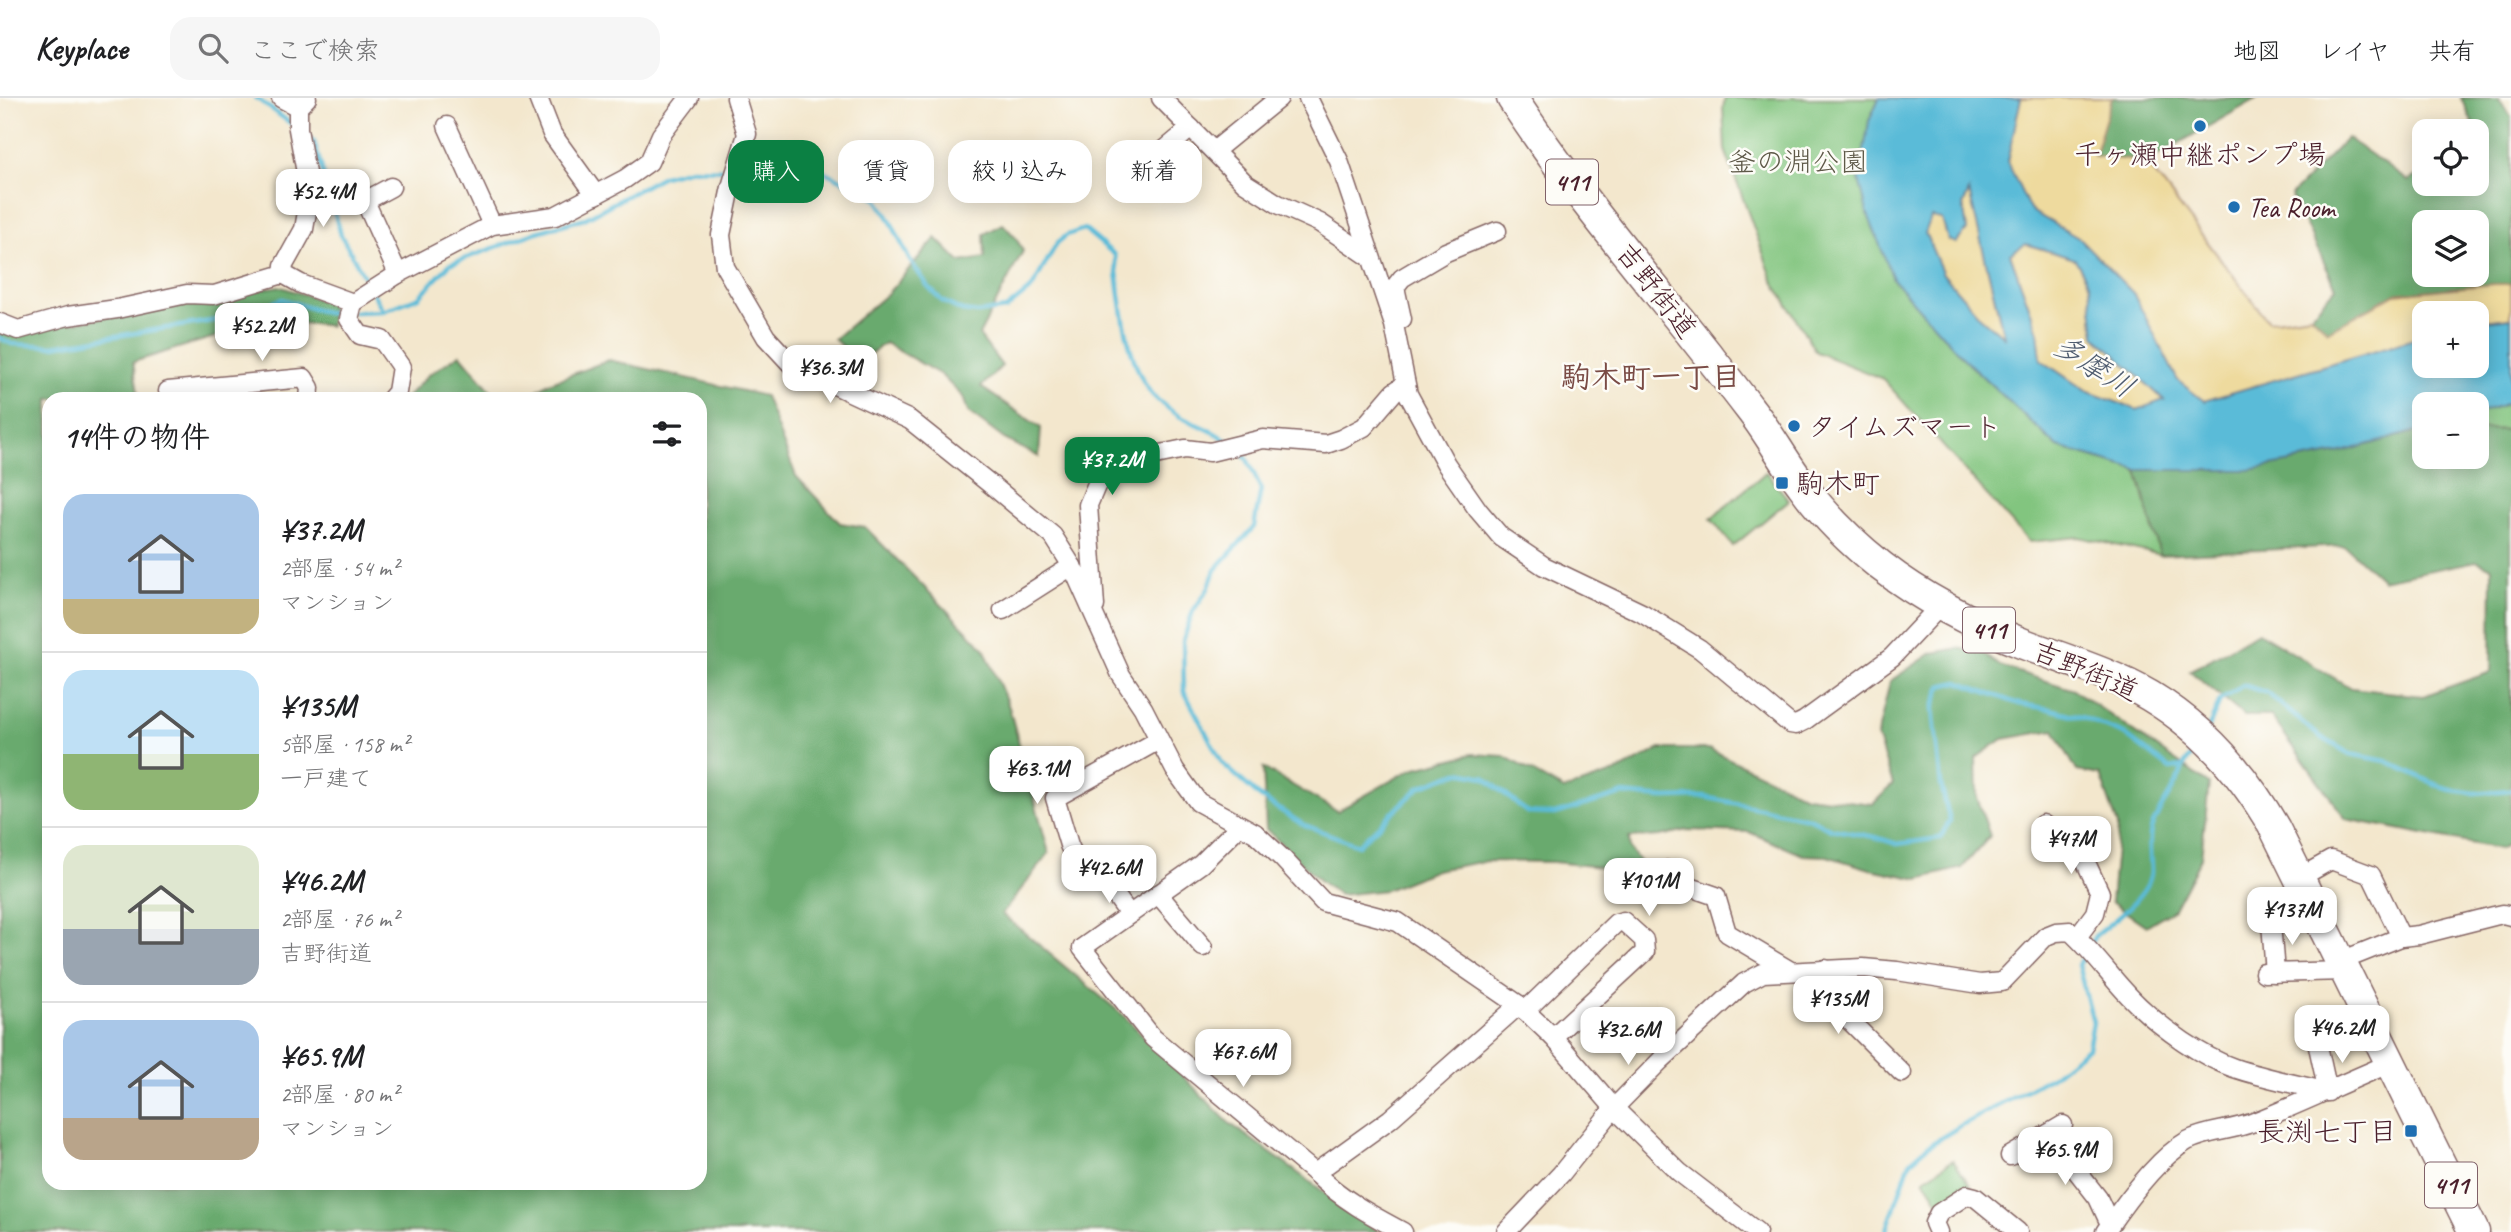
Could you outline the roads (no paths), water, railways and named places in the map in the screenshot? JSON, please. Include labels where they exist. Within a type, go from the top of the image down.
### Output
[{"type":"highway","name":"吉野街道","points":[[1512,98],[1578,190],[1750,409],[1802,486],[1844,534],[1880,565],[1940,606],[1984,628],[2121,681],[2150,696],[2178,715],[2220,754],[2264,808],[2474,1232]]},
{"type":"street","points":[[281,98],[302,103],[300,136],[310,195],[304,229],[284,265],[283,274]]},
{"type":"street","points":[[538,98],[552,134],[596,195]]},
{"type":"street","points":[[360,301],[398,274],[492,225],[555,216],[596,195],[649,162],[661,135],[689,98]]},
{"type":"street","points":[[736,98],[747,134],[722,235],[725,267],[766,337],[792,365],[910,420],[1053,536],[1072,566],[1121,675],[1143,708],[1175,770],[1198,802],[1255,834],[1283,859],[1323,902],[1398,922],[1522,1008],[1553,1037],[1615,1108],[1679,1171],[1757,1232]]},
{"type":"street","points":[[1161,98],[1245,183],[1278,204],[1320,223],[1370,257]]},
{"type":"street","points":[[1214,151],[1279,98]]},
{"type":"street","points":[[1308,98],[1339,161],[1394,325],[1404,385],[1446,464],[1478,510],[1501,537],[1544,566],[1618,600],[1663,625],[1737,678],[1790,724],[1796,725],[1892,657],[1940,606]]},
{"type":"street","points":[[447,126],[492,225]]},
{"type":"street","points":[[1176,140],[1191,128]]},
{"type":"street","points":[[391,187],[365,201],[398,274]]},
{"type":"street","points":[[1401,363],[1406,358],[1406,352],[1395,287],[1402,278],[1446,251],[1497,231]]},
{"type":"street","points":[[0,323],[18,330],[68,316],[187,295],[214,295],[283,274],[302,284],[360,301]]},
{"type":"street","points":[[360,301],[360,335],[382,340],[401,367],[397,392]]},
{"type":"street","points":[[167,391],[227,392],[304,378],[310,392]]},
{"type":"street","points":[[1096,620],[1088,505],[1105,473],[1136,459],[1185,449],[1210,453],[1263,439],[1326,444],[1364,427],[1394,392],[1404,385]]},
{"type":"street","points":[[1003,610],[1072,566]]},
{"type":"street","points":[[1129,914],[1103,878],[1078,865],[1055,798],[1159,740]]},
{"type":"street","points":[[2043,824],[2059,841],[2082,854],[2100,893],[2095,913],[2082,942]]},
{"type":"street","points":[[1240,825],[1201,864],[1082,948],[1153,1038],[1330,1188],[1354,1206],[1403,1232]]},
{"type":"street","points":[[2299,878],[2331,860],[2371,875],[2401,937]]},
{"type":"street","points":[[1667,870],[1687,886],[1716,896],[1727,933],[1790,970]]},
{"type":"street","points":[[1158,894],[1203,947]]},
{"type":"street","points":[[2271,923],[2269,973],[2344,966],[2401,937],[2503,914],[2511,916]]},
{"type":"street","points":[[1315,1173],[1390,1119],[1522,1008],[1616,923],[1623,921],[1644,940],[1645,952],[1553,1037]]},
{"type":"street","points":[[1506,1232],[1660,1061],[1744,983],[1763,973],[1863,968],[1980,984],[2002,982],[2046,936],[2070,931],[2139,1007],[2167,1030],[2231,1067],[2328,1092]]},
{"type":"street","points":[[1825,969],[1838,1009],[1902,1073]]},
{"type":"street","points":[[2318,1046],[2328,1092]]},
{"type":"street","points":[[2108,1228],[2158,1166],[2185,1142],[2201,1135],[2250,1124],[2391,1063]]},
{"type":"street","points":[[2010,1156],[2055,1130],[2098,1198],[2108,1228]]},
{"type":"street","points":[[1938,1232],[1934,1223],[1940,1213],[1967,1195],[1975,1197],[2018,1232]]},
{"type":"water","points":[[1879,98],[2021,98],[2007,162],[2030,210],[2080,239],[2133,293],[2178,381],[2204,401],[2412,340],[2412,378],[2489,378],[2489,321],[2511,318],[2511,402],[2489,410],[2489,392],[2412,392],[2412,432],[2338,453],[2249,470],[2137,470],[2058,447],[1965,360],[1893,279],[1867,212],[1859,179],[1869,121]],"holes":[[[1969,191],[2004,336],[1980,317],[1943,274],[1925,233],[1931,217],[1942,219],[1948,240],[1956,243],[1967,230],[1963,205]],[[2026,244],[2075,259],[2090,285],[2095,336],[2164,400],[2137,410],[2086,391],[2041,360],[2038,332],[2010,254]]]},
{"type":"waterway","points":[[256,98],[293,125]]},
{"type":"waterway","points":[[305,135],[314,142],[341,235],[369,286]]},
{"type":"waterway","points":[[354,312],[383,311],[419,297],[450,264],[537,232],[586,218],[663,176],[691,169],[728,170]]},
{"type":"waterway","points":[[824,172],[875,197],[889,218],[909,259],[927,285],[942,301],[962,311],[978,313],[1006,309],[1032,288],[1057,243],[1067,235],[1084,229],[1115,255],[1129,344],[1150,392],[1179,416],[1227,441]]},
{"type":"waterway","points":[[373,293],[383,311]]},
{"type":"waterway","points":[[0,338],[12,344],[53,346],[231,318],[282,299],[327,313],[346,313]]},
{"type":"waterway","points":[[1239,452],[1247,459],[1261,489],[1254,527],[1215,570],[1208,589],[1193,611],[1183,641],[1184,691],[1222,763],[1260,797],[1302,824],[1358,845],[1420,787],[1460,772],[1484,777],[1528,813],[1555,814],[1622,794],[1663,798],[1704,797],[1809,818],[1831,829],[1897,844],[1940,838],[1950,821],[1941,785],[1933,709],[1941,686],[1958,682],[2019,704],[2084,718],[2124,734],[2170,769],[2183,767],[2198,746]]},
{"type":"waterway","points":[[2209,727],[2220,701],[2243,685],[2267,693],[2319,736],[2350,754],[2386,761],[2446,789],[2474,793],[2511,790]]},
{"type":"waterway","points":[[2090,944],[2095,936],[2137,899],[2149,881],[2151,829],[2183,767]]},
{"type":"waterway","points":[[1886,1232],[1910,1162],[1928,1146],[1962,1125],[2051,1077],[2088,1048],[2093,1022],[2078,965],[2086,951]]},
{"type":"place","name":"千ヶ瀬中継ポンプ場","points":[[2200,126]]},
{"type":"place","name":"Tea Room","points":[[2234,207]]},
{"type":"place","name":"タイムズマート","points":[[1794,426]]},
{"type":"place","name":"駒木町","points":[[1782,483]]},
{"type":"place","name":"長渕七丁目","points":[[2411,1131]]},
{"type":"district","name":"駒木町一丁目","points":[[1651,377]]},
{"type":"park label","name":"釜の淵公園","points":[[1798,161]]},
{"type":"water label","name":"多摩川","points":[[2094,366]]}]
